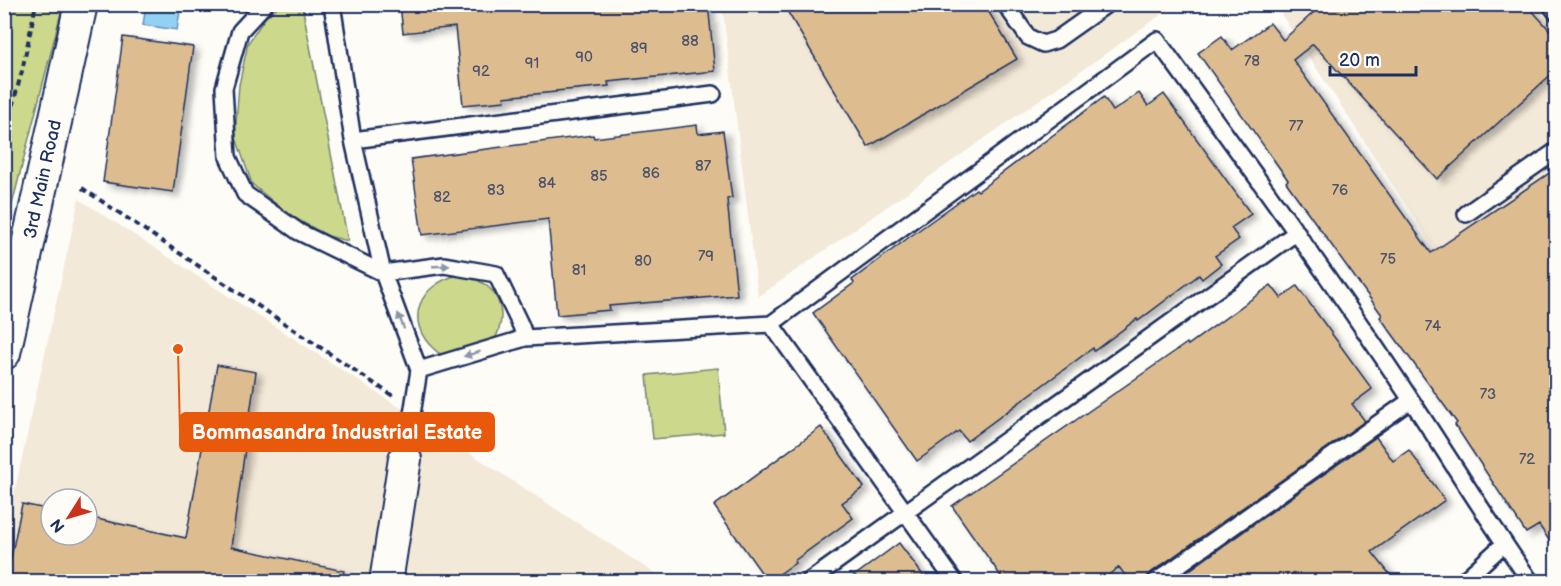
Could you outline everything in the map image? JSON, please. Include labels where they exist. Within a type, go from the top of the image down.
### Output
[{"type":"street","name":"3rd Main Road","points":[[4,353],[81,4]]},
{"type":"street","points":[[386,582],[405,459]]},
{"type":"lane","points":[[265,4],[240,30],[224,88],[228,157],[245,194],[299,232],[383,273],[444,265],[496,274],[525,338]]},
{"type":"lane","points":[[332,4],[353,140],[383,273],[419,370],[405,459]]},
{"type":"lane","points":[[1005,4],[1028,37],[1043,44],[1056,40],[1107,4]]},
{"type":"lane","points":[[1550,4],[1557,12]]},
{"type":"lane","points":[[419,370],[525,338],[771,324],[1157,40],[1297,232],[1531,582]]},
{"type":"lane","points":[[353,140],[713,94]]},
{"type":"lane","points":[[1466,214],[1557,151]]},
{"type":"lane","points":[[808,582],[1297,232]]},
{"type":"lane","points":[[771,324],[955,582]]},
{"type":"lane","points":[[1155,582],[1411,400]]},
{"type":"lane","points":[[1462,582],[1504,544]]},
{"type":"path","points":[[4,137],[22,71],[36,4]]},
{"type":"path","points":[[82,188],[413,409]]},
{"type":"shaded area","points":[[722,4],[1175,5],[758,297]]},
{"type":"shaded area","points":[[1275,5],[1556,5],[1556,434]]},
{"type":"shaded area","points":[[79,199],[666,581],[5,582],[5,535]]},
{"type":"green space","points":[[281,4],[302,5],[348,241],[328,236],[289,215],[252,184],[235,135],[239,85],[248,43],[265,18]]},
{"type":"green space","points":[[4,5],[63,5],[5,232]]},
{"type":"green space","points":[[459,275],[473,278],[492,291],[501,311],[500,322],[491,346],[449,358],[437,351],[425,339],[419,327],[418,316],[420,305],[434,286],[445,279]]},
{"type":"green space","points":[[718,368],[724,433],[653,439],[647,375]]},
{"type":"water","points":[[146,5],[181,5],[177,30],[143,25]]},
{"type":"building","points":[[400,4],[708,4],[715,71],[608,82],[609,86],[504,97],[505,101],[463,105],[455,27],[403,33]]},
{"type":"building","points":[[783,4],[984,4],[1017,59],[868,147]]},
{"type":"building","points":[[1323,4],[1526,4],[1557,38],[1557,69],[1437,179],[1313,44],[1293,60],[1431,253],[1557,168],[1557,552],[1539,525],[1526,533],[1455,425],[1457,423],[1380,317],[1382,315],[1286,182],[1288,180],[1198,53],[1222,36],[1232,50],[1270,23],[1283,40]]},
{"type":"building","points":[[123,37],[193,47],[173,192],[103,182]]},
{"type":"building","points":[[1139,93],[1148,106],[1164,94],[1251,214],[1231,228],[1239,239],[1215,256],[1221,264],[1202,279],[1199,275],[1138,321],[1137,319],[1094,351],[1093,348],[967,441],[959,431],[917,461],[813,313],[854,283],[852,280],[912,235],[976,189],[978,191],[1104,97],[1113,111]]},
{"type":"building","points":[[697,125],[698,134],[723,131],[732,198],[727,199],[737,295],[609,306],[610,310],[557,315],[548,219],[422,235],[411,159],[593,135],[594,138]]},
{"type":"building","points":[[1271,285],[1281,298],[1297,286],[1372,389],[1352,404],[1365,421],[1149,574],[1145,582],[1130,582],[1119,567],[1099,582],[1005,582],[952,506],[1187,343],[1188,345]]},
{"type":"building","points":[[217,365],[256,372],[231,547],[344,571],[342,582],[6,582],[22,504],[39,508],[39,547],[99,547],[99,520],[186,538]]},
{"type":"building","points":[[821,427],[864,487],[842,503],[853,518],[768,582],[714,506]]},
{"type":"building","points":[[1376,437],[1393,461],[1409,450],[1445,500],[1372,552],[1396,582],[1173,582]]},
{"type":"building","points":[[899,543],[928,582],[846,582]]},
{"type":"place","name":"Bommasandra Industrial Estate","points":[[178,349]]}]
